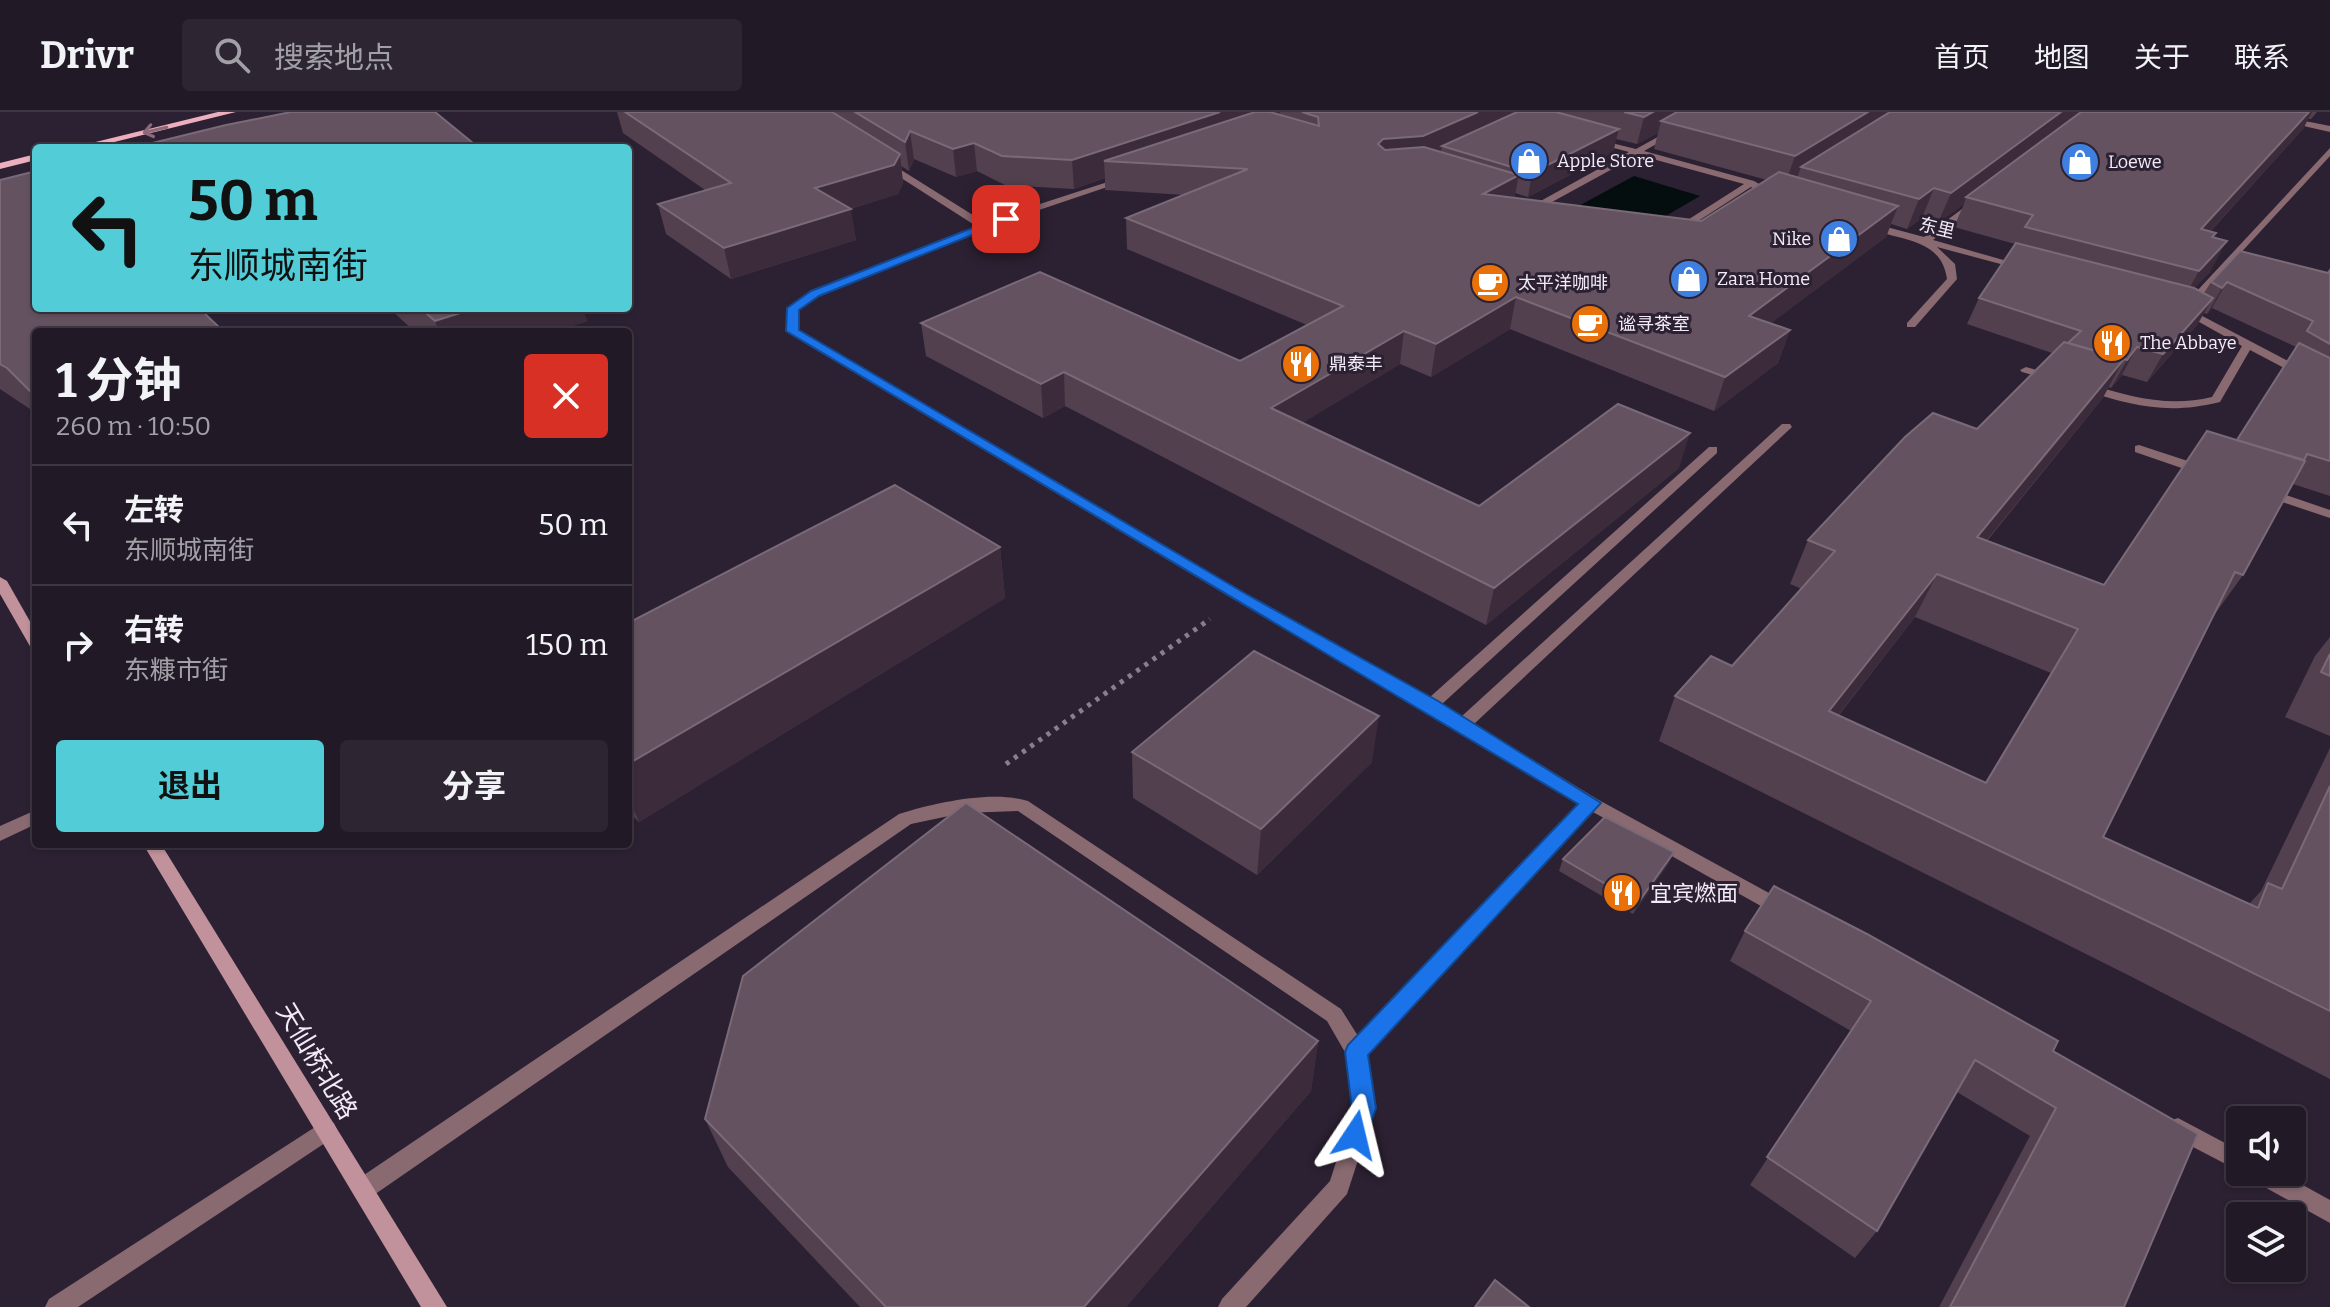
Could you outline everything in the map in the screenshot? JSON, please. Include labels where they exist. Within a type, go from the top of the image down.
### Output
[{"type":"main road","points":[[93,144],[231,112]]},
{"type":"main road","points":[[0,166],[32,158]]},
{"type":"street","points":[[1509,197],[1540,210],[1635,151],[1709,112]]},
{"type":"street","points":[[2247,112],[2330,129]]},
{"type":"street","points":[[1581,137],[1751,183],[1791,202]]},
{"type":"street","points":[[2184,310],[2330,151]]},
{"type":"street","points":[[881,161],[983,226]]},
{"type":"street","points":[[1142,174],[983,226],[815,293],[793,308],[792,331],[1240,597],[1431,705],[1591,803],[1798,918]]},
{"type":"street","points":[[1663,240],[1751,183]]},
{"type":"street","points":[[1777,198],[1790,190]]},
{"type":"street","points":[[1911,325],[1952,279],[1950,264],[1925,241],[1987,194]]},
{"type":"street","name":"东里","points":[[1859,223],[2032,270]]},
{"type":"street","points":[[2225,266],[2240,270]]},
{"type":"street","points":[[2169,306],[2184,310],[2249,343],[2330,388]]},
{"type":"street","points":[[2026,370],[2147,405],[2188,408],[2216,399],[2249,343]]},
{"type":"street","points":[[1462,725],[1786,427]]},
{"type":"street","points":[[2139,449],[2213,474]]},
{"type":"street","points":[[1431,705],[1713,450]]},
{"type":"street","points":[[2242,484],[2330,514]]},
{"type":"street","points":[[0,581],[32,638]]},
{"type":"street","points":[[363,1189],[905,819],[946,807],[985,803],[1022,805],[1334,1015],[1356,1052],[1364,1108],[1339,1187],[1230,1307]]},
{"type":"street","points":[[1356,1052],[1591,803]]},
{"type":"street","points":[[0,834],[32,818]]},
{"type":"street","name":"天仙桥北路","points":[[154,848],[435,1307]]},
{"type":"street","points":[[2157,1116],[2226,1154]]},
{"type":"street","points":[[57,1307],[326,1130]]},
{"type":"street","points":[[2283,1186],[2330,1212]]},
{"type":"path","points":[[946,807],[1240,597]]},
{"type":"shaded area","points":[[1634,176],[1700,196],[1640,231],[1573,209]]},
{"type":"building","points":[[291,112],[435,112],[474,144],[148,144]]},
{"type":"building","points":[[625,112],[832,112],[900,154],[894,165],[815,188],[851,209],[724,248],[658,204],[731,183]]},
{"type":"building","points":[[855,112],[1220,112],[1072,160],[1002,156],[974,143],[953,149],[910,131],[905,142]]},
{"type":"building","points":[[1255,112],[1270,112],[1319,126],[1318,117],[1302,112],[1478,112],[1423,136],[1383,139],[1378,144],[1385,150],[1424,147],[1519,175],[1483,194],[1701,221],[1779,172],[1898,206],[1749,316],[1790,330],[1725,377],[1516,297],[1436,344],[1404,331],[1271,408],[1479,506],[1618,404],[1690,433],[1494,588],[1064,372],[1041,384],[921,323],[1040,272],[1240,361],[1343,306],[1126,218],[1248,169],[1104,161]]},
{"type":"building","points":[[1517,112],[1556,112],[1619,129],[1532,173],[1442,146]]},
{"type":"building","points":[[1624,112],[1653,112],[1644,117]]},
{"type":"building","points":[[1677,112],[1868,112],[1795,156],[1661,121]]},
{"type":"building","points":[[1890,112],[2061,112],[1951,193],[1934,188],[1919,199],[1801,167]]},
{"type":"building","points":[[2081,112],[2309,112],[2201,229],[2216,233],[2212,237],[2227,241],[2199,271],[2025,227],[2033,215],[1966,197]]},
{"type":"building","points":[[32,172],[32,312],[203,312],[220,328],[32,328],[32,393],[0,364],[0,180]]},
{"type":"building","points":[[2016,243],[2194,288],[2213,298],[2163,354],[2137,347],[2127,360],[2068,343],[2081,331],[1979,298]]},
{"type":"building","points":[[2240,251],[2328,273],[2330,270],[2330,344],[2307,331],[2313,321],[2227,282],[2222,288],[2211,282]]},
{"type":"building","points":[[425,312],[463,312],[435,321]]},
{"type":"building","points":[[2064,342],[2124,359],[1977,537],[2104,585],[2207,431],[2305,461],[2243,575],[2235,572],[2103,837],[2258,908],[2268,883],[2282,889],[2330,786],[2330,1011],[1675,696],[1711,656],[1732,666],[1835,551],[1808,540],[1905,437],[1933,413],[1977,429]],"holes":[[[1937,574],[2078,629],[1986,783],[1829,711]]]},
{"type":"building","points":[[2299,343],[2330,358],[2330,461],[2307,454],[2304,460],[2237,440]]},
{"type":"building","points":[[895,485],[1000,547],[632,762],[632,621]]},
{"type":"building","points":[[1254,651],[1379,716],[1261,829],[1132,752]]},
{"type":"building","points":[[2330,654],[2330,676],[2321,672]]},
{"type":"building","points":[[966,803],[1318,1041],[1084,1307],[886,1307],[705,1119],[743,976]]},
{"type":"building","name":"宜宾燃面","points":[[1605,817],[1674,852],[1638,903],[1563,859]]},
{"type":"building","points":[[1774,886],[1867,934],[2058,1041],[2053,1051],[2198,1134],[2124,1307],[1950,1307],[2056,1108],[1975,1060],[1877,1231],[1767,1157],[1871,1001],[1745,931]]},
{"type":"building","points":[[1495,1280],[1529,1307],[1475,1307]]},
{"type":"place","name":"Apple Store","points":[[1529,161]]},
{"type":"place","name":"Loewe","points":[[2080,162]]},
{"type":"place","name":"Nike","points":[[1839,239]]},
{"type":"place","name":"Zara Home","points":[[1689,279]]},
{"type":"place","name":"太平洋咖啡","points":[[1490,283]]},
{"type":"place","name":"谧寻茶室","points":[[1590,324]]},
{"type":"place","name":"The Abbaye","points":[[2112,343]]},
{"type":"place","name":"鼎泰丰","points":[[1301,364]]},
{"type":"place","name":"宜宾燃面","points":[[1622,893]]},
{"type":"route","points":[[1006,219],[815,293],[793,308],[792,331],[1240,597],[1431,705],[1591,803],[1356,1052],[1364,1108],[1355,1135]]}]
